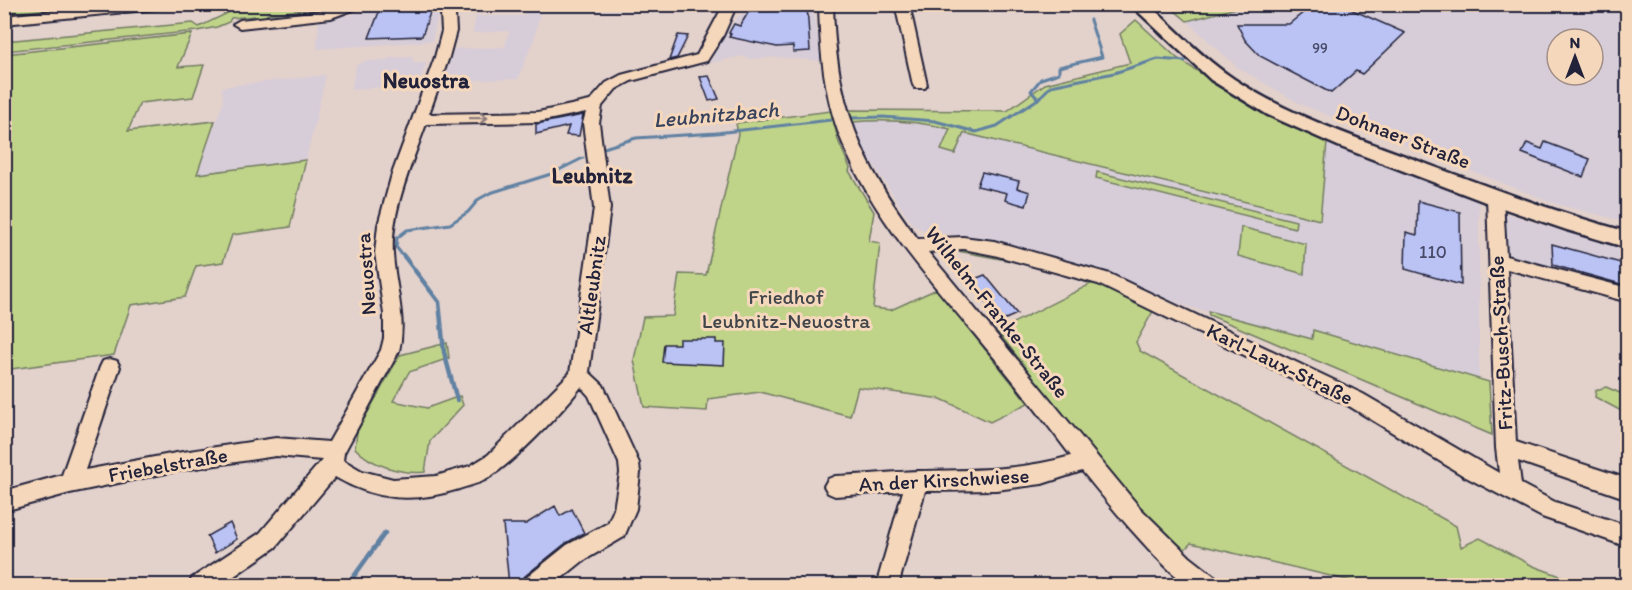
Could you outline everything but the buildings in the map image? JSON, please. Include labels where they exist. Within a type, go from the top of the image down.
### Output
[{"type":"main road","name":"Dohnaer Straße","points":[[1138,4],[1203,65],[1253,99],[1325,133],[1495,198],[1580,228],[1628,240]]},
{"type":"main road","name":"Dohnaer Straße","points":[[1180,42],[1256,91],[1312,116],[1554,211],[1628,230]]},
{"type":"street","points":[[4,20],[166,4]]},
{"type":"street","points":[[240,24],[331,14],[363,4]]},
{"type":"street","name":"Neuostra","points":[[200,585],[268,540],[333,458],[390,351],[393,338],[393,314],[384,254],[386,225],[397,182],[448,37],[448,14],[452,4]]},
{"type":"street","points":[[421,119],[538,117],[595,105],[610,86],[626,78],[702,58],[716,36],[731,4]]},
{"type":"street","name":"Wilhelm-Franke-Straße","points":[[815,4],[825,24]]},
{"type":"street","name":"Wilhelm-Franke-Straße","points":[[826,4],[825,24],[837,98],[849,138],[882,203],[1087,460],[1149,532],[1199,583]]},
{"type":"street","points":[[902,4],[920,85]]},
{"type":"street","name":"Altleubnitz","points":[[579,376],[602,208],[592,132],[595,105]]},
{"type":"street","name":"Fritz-Busch-Straße","points":[[1495,198],[1506,448],[1511,488]]},
{"type":"street","name":"Karl-Laux-Straße","points":[[915,246],[963,243],[994,248],[1104,279],[1326,385],[1413,432],[1471,469],[1550,510],[1628,537]]},
{"type":"street","points":[[1498,260],[1628,295]]},
{"type":"street","points":[[70,483],[110,367]]},
{"type":"street","points":[[333,458],[357,479],[393,489],[436,486],[476,474],[495,462],[566,392],[579,376],[589,382],[596,391],[629,463],[630,474],[625,509],[616,530],[575,554],[534,585]]},
{"type":"street","name":"Friebelstraße","points":[[4,501],[136,468],[276,447],[333,458]]},
{"type":"street","points":[[1506,448],[1628,489]]},
{"type":"street","name":"An der Kirschwiese","points":[[835,486],[917,481],[996,480],[1042,474],[1087,460]]},
{"type":"street","points":[[887,585],[917,481]]},
{"type":"shaded area","points":[[1248,4],[1601,4],[1627,14],[1627,222],[1556,204],[1302,105],[1237,67],[1187,21]]},
{"type":"shaded area","points":[[375,5],[441,5],[432,41],[317,49],[319,20],[350,15]]},
{"type":"shaded area","points":[[765,5],[807,5],[811,7],[815,16],[821,61],[779,57],[750,59],[743,56],[710,63],[721,38],[733,22],[746,10]]},
{"type":"shaded area","points":[[527,7],[541,7],[534,39],[518,79],[444,81],[454,49],[505,47],[509,31],[473,33],[476,16],[524,16]]},
{"type":"shaded area","points":[[413,57],[412,63],[427,62],[419,83],[351,90],[356,65],[366,61]]},
{"type":"shaded area","points":[[326,75],[306,160],[197,174],[223,103],[222,87]]},
{"type":"shaded area","points":[[879,119],[933,125],[1319,220],[1327,142],[1479,200],[1479,379],[1313,330],[1312,339],[1186,306],[1046,253],[973,236],[931,233],[913,225],[869,158],[852,122]]},
{"type":"shaded area","points":[[1499,211],[1581,237],[1627,248],[1627,295],[1498,260]]},
{"type":"green space","points":[[351,4],[337,10],[338,6],[267,14],[266,18],[253,19],[254,16],[231,18],[229,22],[217,27],[197,31],[5,51],[5,41],[193,23],[199,27],[244,5]]},
{"type":"green space","points":[[99,5],[5,13],[5,6]]},
{"type":"green space","points":[[1168,5],[1248,5],[1187,21]]},
{"type":"green space","points":[[1136,20],[1177,58],[1257,110],[1327,142],[1320,220],[964,133],[955,154],[941,150],[950,129],[938,126],[901,121],[852,122],[849,110],[1007,111],[1045,84],[1130,63],[1120,34]]},
{"type":"green space","points":[[192,34],[178,67],[204,65],[193,97],[140,103],[128,131],[215,121],[197,174],[306,160],[290,227],[232,235],[223,262],[196,266],[185,297],[131,305],[114,355],[11,369],[5,373],[5,54]]},
{"type":"green space","name":"Friedhof Leubnitz-Neuostra","points":[[831,111],[838,140],[850,168],[849,171],[874,212],[869,241],[880,243],[873,308],[891,310],[937,289],[1028,403],[990,422],[941,399],[858,387],[850,416],[760,392],[708,399],[707,411],[644,407],[634,360],[643,317],[673,316],[679,274],[706,275],[738,134],[736,123]]},
{"type":"green space","points":[[1097,172],[1296,221],[1295,228],[1096,178]]},
{"type":"green space","points":[[1241,227],[1306,244],[1304,274],[1238,256]]},
{"type":"green space","points":[[958,247],[994,248],[1157,304],[1136,342],[1140,351],[1456,526],[1461,547],[1480,538],[1533,566],[1585,585],[1368,585],[1191,543],[1182,552],[1138,509],[997,331],[1091,284],[1034,265],[957,251]]},
{"type":"green space","points":[[1208,311],[1312,339],[1313,330],[1489,382],[1492,435],[1209,315]]},
{"type":"green space","points":[[447,343],[449,358],[409,372],[393,401],[427,408],[460,396],[463,405],[430,441],[425,472],[416,473],[387,468],[361,454],[355,448],[357,432],[400,355]]},
{"type":"green space","points":[[1606,387],[1627,396],[1627,414],[1595,397],[1596,390]]},
{"type":"waterway","points":[[1481,9],[1485,4]]},
{"type":"waterway","points":[[1614,4],[1628,9]]},
{"type":"waterway","points":[[1038,99],[1031,91],[1041,79],[1059,73],[1059,67],[1102,57],[1090,20]]},
{"type":"waterway","name":"Leubnitzbach","points":[[1038,99],[1051,86],[1114,73],[1158,59],[1185,61]]},
{"type":"waterway","name":"Leubnitzbach","points":[[852,118],[883,117],[935,121],[976,132],[997,126],[1038,99]]},
{"type":"waterway","name":"Leubnitzbach","points":[[604,148],[636,138],[716,133],[831,120]]},
{"type":"waterway","name":"Leubnitzbach","points":[[404,257],[396,247],[397,238],[407,230],[450,224],[468,212],[479,199],[490,193],[551,174],[583,158]]},
{"type":"waterway","name":"Leubnitzbach","points":[[403,255],[439,302],[444,352],[457,400]]},
{"type":"waterway","name":"Leubnitzbach","points":[[347,586],[385,533]]},
{"type":"district","name":"Neuostra","points":[[426,80]]},
{"type":"district","name":"Leubnitz","points":[[592,175]]}]
